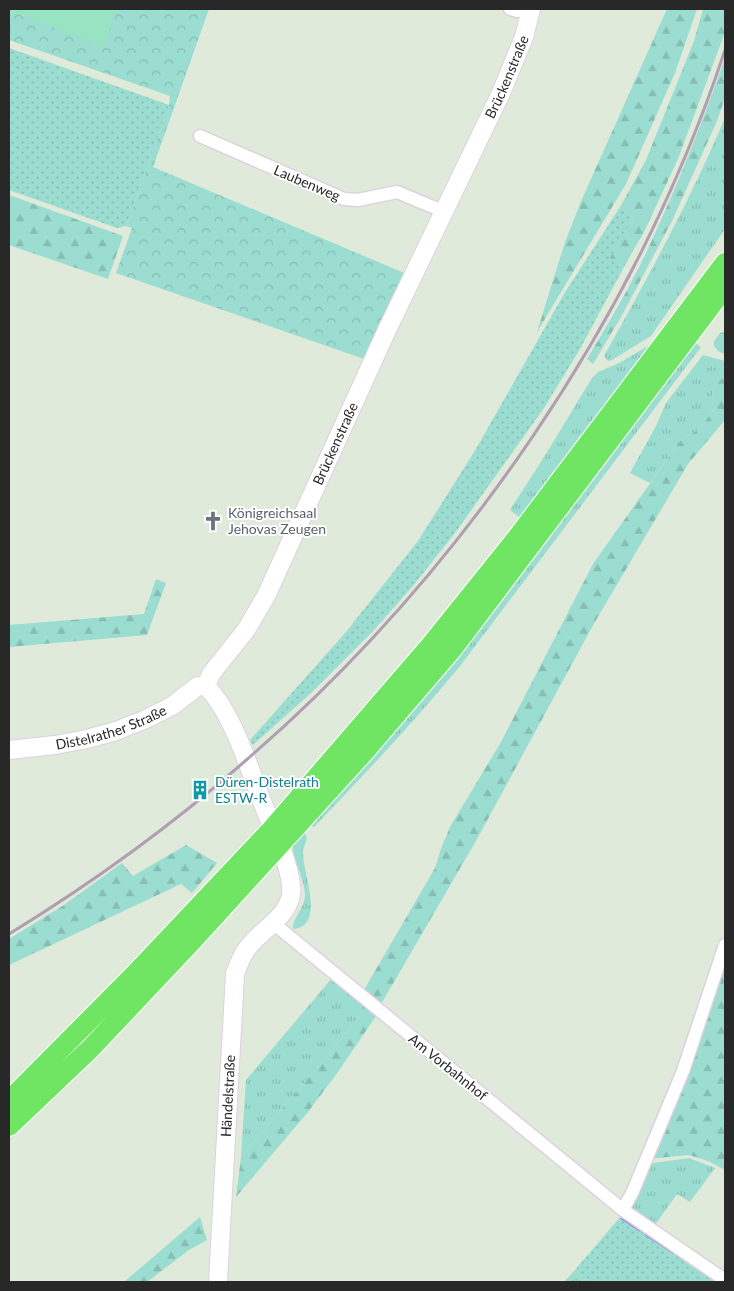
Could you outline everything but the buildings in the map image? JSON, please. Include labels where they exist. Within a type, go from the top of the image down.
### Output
[{"type":"main road","points":[[9,1126],[90,1049],[276,836],[517,538],[725,262]]},
{"type":"main road","points":[[9,1101],[135,974],[364,752],[453,648],[725,287]]},
{"type":"street","points":[[510,9],[516,11],[527,9]]},
{"type":"street","name":"Brückenstraße","points":[[206,686],[211,674],[246,630],[266,596],[387,330],[505,85],[524,37],[531,9]]},
{"type":"street","name":"Laubenweg","points":[[200,136],[344,199],[358,200],[397,192],[445,212]]},
{"type":"street","name":"Distelrather Straße","points":[[9,750],[87,740],[116,731],[172,706],[198,686],[206,686]]},
{"type":"street","points":[[206,686],[215,695],[231,725],[256,780],[291,878],[291,897],[286,909],[273,923]]},
{"type":"street","name":"Am Vorbahnhof","points":[[273,923],[623,1210],[725,1280]]},
{"type":"street","name":"Händelstraße","points":[[218,1282],[235,974],[247,949],[273,923]]},
{"type":"street","points":[[623,1210],[633,1191],[683,1071],[725,944]]},
{"type":"green space","points":[[9,9],[209,9],[153,167],[409,275],[367,360],[116,273],[132,228],[126,226],[169,105],[170,96],[9,40]]},
{"type":"green space","points":[[9,9],[117,9],[103,46],[9,11]]},
{"type":"green space","points":[[667,9],[697,9],[675,73],[626,184],[537,332],[565,242],[582,199]]},
{"type":"green space","points":[[703,9],[725,9],[725,32],[678,159],[644,232],[624,267],[609,258],[633,218],[620,207],[646,160],[694,41]]},
{"type":"green space","points":[[9,48],[169,105],[126,226],[117,228],[9,190]]},
{"type":"green space","points":[[725,58],[725,98],[717,121],[672,221],[621,317],[593,364],[587,359],[625,293],[657,229],[688,156]]},
{"type":"green space","points":[[725,118],[725,229],[651,336],[608,361],[604,356],[698,179]]},
{"type":"green space","points":[[9,195],[123,236],[108,279],[9,245]]},
{"type":"green space","points":[[620,207],[633,218],[610,258],[624,267],[580,349],[544,408],[455,533],[412,587],[374,630],[310,694],[253,745],[250,740],[346,632],[418,541],[476,449],[564,294]]},
{"type":"green space","points":[[725,332],[725,354],[718,351],[714,346],[714,341],[720,333]]},
{"type":"green space","points":[[694,342],[701,347],[460,666],[407,728],[352,787],[315,826],[310,825]]},
{"type":"green space","points":[[653,343],[520,518],[510,510],[592,378],[598,372],[619,363]]},
{"type":"green space","points":[[703,355],[725,361],[725,376],[712,391],[716,407],[699,429],[680,441],[650,483],[630,473],[656,426],[666,403]]},
{"type":"green space","points":[[725,376],[725,420],[688,464],[592,627],[477,839],[380,1006],[364,990],[435,868],[450,827],[501,742],[593,564],[680,441],[699,429],[716,407],[712,391]]},
{"type":"green space","points":[[156,579],[166,583],[147,635],[9,647],[9,625],[144,614]]},
{"type":"green space","points":[[304,830],[307,839],[303,854],[311,909],[308,919],[303,926],[293,929],[293,925],[303,905],[305,889],[293,848],[295,841]]},
{"type":"green space","points":[[186,845],[217,863],[192,893],[181,884],[9,965],[9,939],[64,905],[122,863],[133,876]]},
{"type":"green space","points":[[725,958],[725,1170],[708,1161],[689,1155],[647,1159]]},
{"type":"green space","points":[[332,978],[366,1007],[329,1054],[241,1157],[246,1080]]},
{"type":"green space","points":[[366,1007],[376,1016],[338,1072],[308,1112],[236,1197],[241,1157],[329,1054]]},
{"type":"green space","points":[[689,1158],[715,1168],[690,1202],[677,1194],[655,1225],[632,1208],[631,1204],[647,1164]]},
{"type":"green space","points":[[621,1216],[718,1282],[592,1282],[575,1270]]},
{"type":"green space","points":[[200,1217],[207,1240],[189,1250],[147,1282],[124,1282]]},
{"type":"green space","points":[[575,1270],[592,1282],[564,1282]]},
{"type":"waterway","points":[[622,1218],[640,1230]]},
{"type":"waterway","points":[[646,1234],[673,1252]]},
{"type":"railway","points":[[9,934],[70,895],[130,853],[188,809],[244,762],[323,689],[397,611],[467,527],[532,438],[590,345],[643,249],[688,151],[725,50]]},
{"type":"place","name":"Königreichsaal Jehovas Zeugen","points":[[213,521]]},
{"type":"place","name":"Düren-Distelrath ESTW-R","points":[[200,790]]}]
